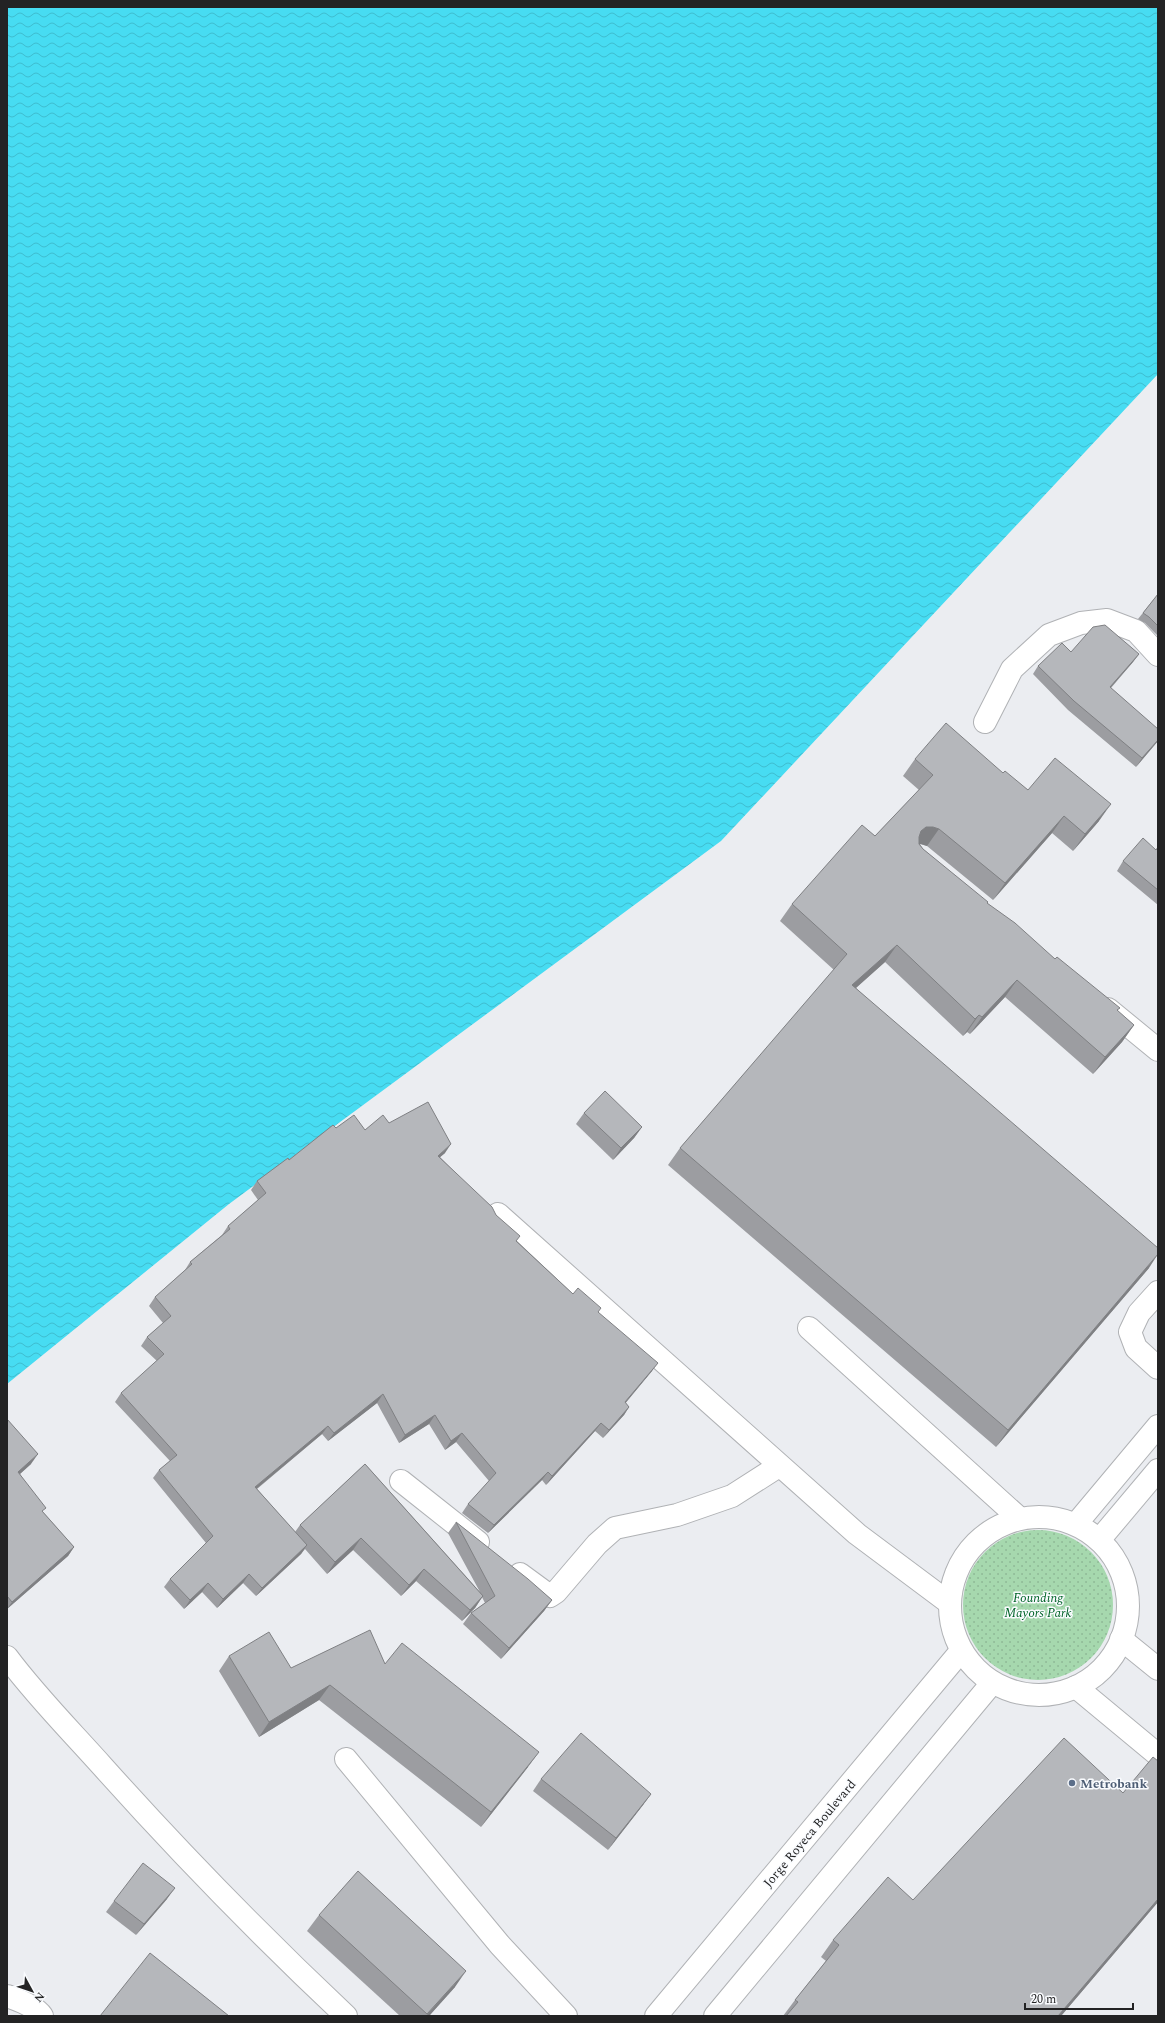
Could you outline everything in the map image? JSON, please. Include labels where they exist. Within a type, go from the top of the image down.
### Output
[{"type":"street","points":[[985,722],[1012,669],[1048,635],[1081,623],[1107,620],[1136,631],[1158,655]]},
{"type":"street","points":[[1090,996],[1158,1050]]},
{"type":"street","points":[[498,1214],[857,1534],[948,1602]]},
{"type":"street","points":[[1158,1292],[1139,1313],[1130,1332],[1136,1348],[1158,1368]]},
{"type":"street","points":[[809,1328],[1019,1518]]},
{"type":"street","points":[[1076,1524],[1158,1426]]},
{"type":"street","points":[[401,1481],[500,1559],[550,1596],[556,1592],[597,1544],[615,1528],[677,1515],[732,1496],[779,1466]]},
{"type":"street","points":[[1100,1539],[1158,1470]]},
{"type":"street","points":[[1048,1516],[1076,1524],[1100,1539],[1117,1560],[1127,1587],[1129,1615],[1121,1638],[1107,1665],[1086,1682],[1076,1687],[1061,1693],[1035,1696],[1008,1691],[992,1683],[964,1657],[961,1651],[952,1631],[948,1602],[954,1574],[970,1548],[992,1529],[1019,1518],[1048,1516]]},
{"type":"street","points":[[1121,1638],[1158,1669]]},
{"type":"street","name":"Jorge Royeca Boulevard","points":[[656,2016],[961,1651]]},
{"type":"street","points":[[7,1657],[27,1684],[152,1821],[255,1929],[346,2016]]},
{"type":"street","points":[[715,2016],[992,1683]]},
{"type":"street","points":[[1076,1687],[1158,1755]]},
{"type":"street","points":[[346,1759],[500,1945],[566,2016]]},
{"type":"street","points":[[7,1996],[24,2003],[39,2012],[42,2016]]},
{"type":"green space","name":"Founding Mayors Park","points":[[1038,1530],[1067,1536],[1091,1552],[1107,1576],[1113,1605],[1107,1634],[1091,1658],[1067,1674],[1038,1680],[1009,1674],[985,1658],[969,1634],[963,1605],[969,1576],[985,1552],[1009,1536]]},
{"type":"water","points":[[7,7],[1158,7],[1158,374],[721,841],[229,1204],[7,1384]]},
{"type":"building","points":[[1158,594],[1158,626],[1143,613]]},
{"type":"building","points":[[1105,625],[1139,654],[1110,687],[1158,729],[1158,740],[1142,758],[1074,701],[1038,666],[1062,643],[1071,652],[1093,627]]},
{"type":"building","points":[[946,723],[1003,773],[1005,771],[1028,790],[1055,758],[1111,804],[1085,834],[1064,816],[1005,883],[939,829],[926,827],[921,831],[919,844],[923,849],[988,902],[987,903],[1015,923],[1055,959],[1057,957],[1120,1008],[1117,1010],[1134,1025],[1105,1057],[1017,980],[982,1017],[979,1015],[975,1019],[897,945],[852,985],[1158,1248],[1158,1254],[1008,1430],[680,1148],[847,954],[792,904],[862,825],[875,836],[933,775],[915,759]]},
{"type":"building","points":[[1143,838],[1156,850],[1158,847],[1158,890],[1123,861]]},
{"type":"building","points":[[605,1091],[642,1127],[621,1148],[584,1113]]},
{"type":"building","points":[[428,1102],[451,1144],[438,1156],[492,1207],[496,1215],[520,1236],[516,1241],[573,1294],[578,1288],[601,1308],[598,1312],[658,1363],[625,1402],[629,1407],[609,1430],[601,1423],[552,1476],[548,1472],[494,1525],[468,1504],[496,1473],[462,1433],[451,1441],[435,1415],[405,1435],[383,1394],[334,1433],[328,1426],[255,1487],[307,1545],[262,1588],[249,1574],[223,1599],[208,1583],[190,1600],[170,1579],[213,1536],[159,1470],[177,1455],[121,1393],[164,1354],[147,1337],[171,1316],[155,1297],[192,1264],[190,1262],[230,1229],[228,1226],[266,1193],[257,1181],[288,1158],[289,1160],[333,1125],[336,1128],[354,1115],[365,1130],[383,1115],[389,1123]]},
{"type":"building","points":[[7,1419],[38,1454],[18,1472],[46,1508],[42,1511],[74,1547],[12,1602],[7,1596]]},
{"type":"building","points":[[365,1464],[483,1596],[470,1610],[424,1569],[409,1585],[361,1538],[335,1562],[300,1525]]},
{"type":"building","points":[[456,1522],[552,1600],[509,1648],[471,1613],[495,1596]]},
{"type":"building","points":[[370,1630],[385,1664],[402,1643],[539,1752],[491,1812],[330,1685],[269,1722],[229,1656],[269,1632],[291,1668]]},
{"type":"building","points":[[581,1733],[651,1794],[616,1838],[541,1779]]},
{"type":"building","points":[[1064,1738],[1123,1793],[1153,1757],[1158,1761],[1158,1899],[1058,2016],[786,2016],[798,2002],[795,2000],[839,1945],[833,1940],[888,1877],[913,1900]]},
{"type":"building","points":[[143,1863],[175,1888],[144,1924],[114,1901]]},
{"type":"building","points":[[358,1871],[466,1971],[427,2014],[319,1915]]},
{"type":"building","points":[[150,1953],[229,2016],[100,2016]]},
{"type":"place","name":"Metrobank","points":[[1072,1783]]}]
